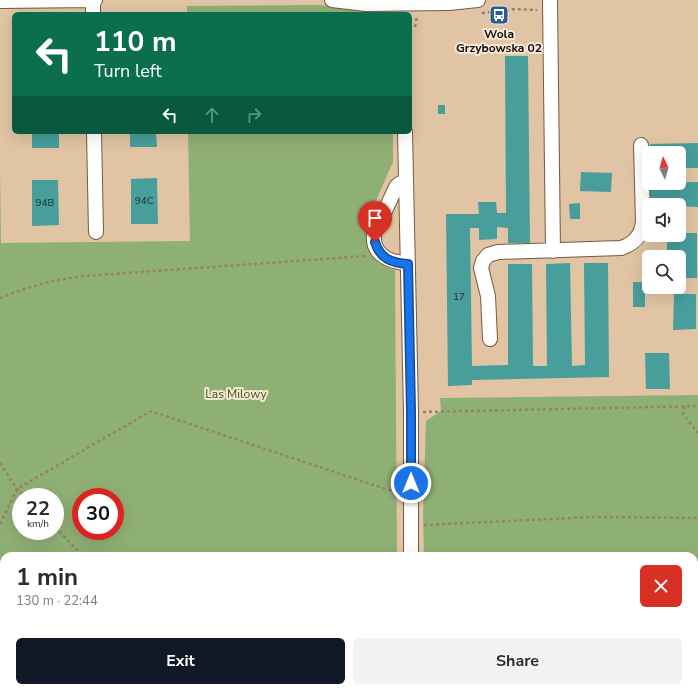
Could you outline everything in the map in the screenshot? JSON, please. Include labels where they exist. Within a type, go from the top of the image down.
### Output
[{"type":"street","points":[[0,1],[94,0],[93,12]]},
{"type":"street","points":[[332,0],[360,4],[404,6],[478,0]]},
{"type":"street","points":[[550,0],[553,251]]},
{"type":"street","points":[[94,134],[96,232]]},
{"type":"street","points":[[405,134],[411,412],[410,497],[412,552]]},
{"type":"street","points":[[490,339],[488,296],[481,272],[481,264],[485,258],[494,252],[621,248],[631,244],[638,236],[642,226],[641,145]]},
{"type":"street","points":[[406,181],[396,187],[375,230],[375,242],[382,255],[394,262],[408,264]]},
{"type":"path","points":[[0,298],[52,281],[84,276],[382,255]]},
{"type":"path","points":[[684,406],[683,414],[698,433]]},
{"type":"path","points":[[411,412],[698,406]]},
{"type":"path","points":[[19,488],[151,411],[410,497]]},
{"type":"path","points":[[0,463],[16,488]]},
{"type":"path","points":[[0,524],[12,499]]},
{"type":"path","points":[[411,526],[592,517],[698,518]]},
{"type":"path","points":[[64,536],[79,552]]},
{"type":"green space","points":[[319,5],[374,12],[187,12],[187,6]]},
{"type":"green space","name":"Las Milowy","points":[[188,134],[393,134],[393,162],[371,212],[374,215],[370,224],[367,242],[368,249],[377,262],[395,270],[397,552],[0,552],[0,168],[1,243],[190,241]]},
{"type":"green space","points":[[698,395],[698,552],[424,552],[423,516],[426,421],[441,411],[440,398]]},
{"type":"building","points":[[505,56],[528,56],[530,243],[508,243],[508,228],[497,227],[497,239],[479,240],[479,228],[470,228],[472,366],[508,365],[508,264],[532,264],[533,366],[547,366],[546,264],[570,263],[572,366],[585,365],[584,263],[608,263],[609,377],[472,380],[472,385],[448,386],[446,214],[479,214],[478,202],[496,202],[497,213],[506,213]]},
{"type":"building","points":[[438,105],[445,105],[445,114],[438,114]]},
{"type":"building","points":[[32,134],[59,134],[59,148],[32,148]]},
{"type":"building","points":[[130,134],[156,134],[157,147],[130,147]]},
{"type":"building","points":[[698,143],[698,168],[686,168],[686,146],[650,146],[650,144]]},
{"type":"building","points":[[581,172],[612,173],[611,192],[580,191]]},
{"type":"building","points":[[157,178],[158,224],[131,224],[131,179]]},
{"type":"building","points":[[32,180],[58,180],[59,225],[32,226]]},
{"type":"building","points":[[686,182],[698,182],[698,207],[686,206],[686,198],[650,198],[650,190],[686,190]]},
{"type":"building","points":[[580,203],[580,219],[570,219],[569,204]]},
{"type":"building","points":[[686,233],[697,233],[697,278],[686,278],[686,250],[667,250],[667,242],[686,242]]},
{"type":"building","points":[[633,282],[642,282],[642,294],[645,294],[645,307],[633,307]]},
{"type":"building","points":[[674,294],[696,294],[696,329],[673,330]]},
{"type":"building","points":[[645,353],[669,353],[670,389],[646,389]]},
{"type":"place","name":"Wola Grzybowska 02","points":[[499,15]]},
{"type":"route","points":[[375,242],[378,251],[389,261],[408,264],[411,483]]}]
